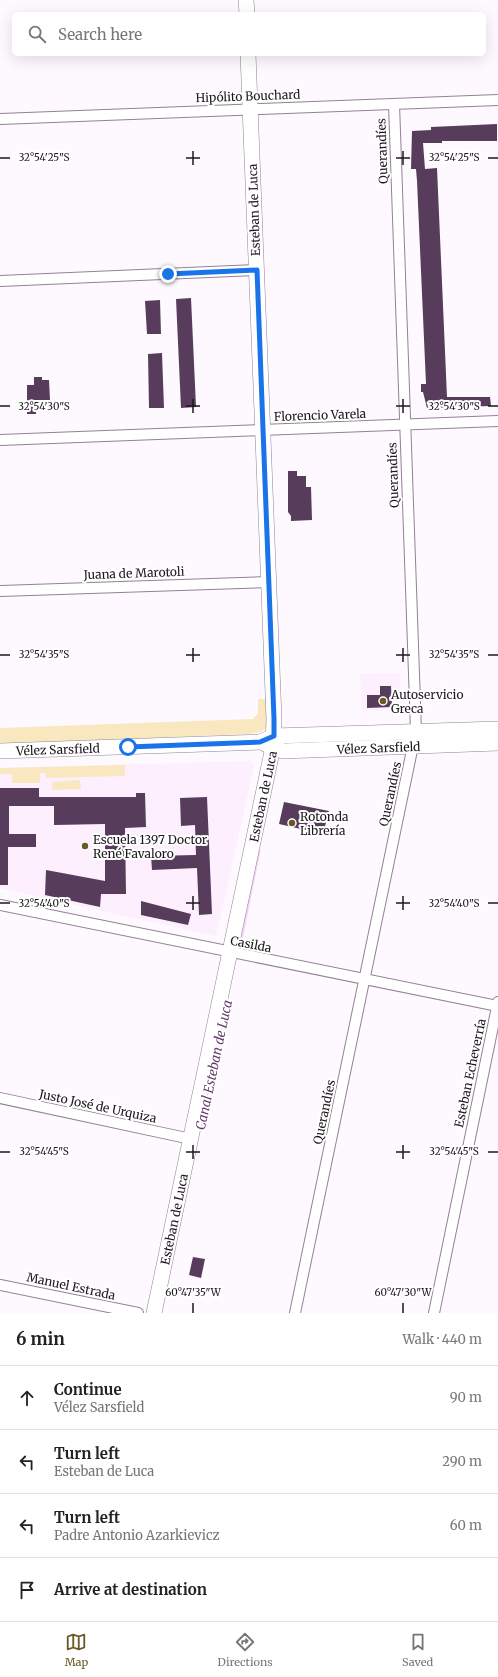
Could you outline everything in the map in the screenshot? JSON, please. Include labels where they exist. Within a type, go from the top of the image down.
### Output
[{"type":"street","points":[[246,0],[247,12]]},
{"type":"street","name":"Esteban de Luca","points":[[154,1313],[230,953],[269,742],[269,582],[248,56]]},
{"type":"street","name":"Hipólito Bouchard","points":[[0,119],[498,100]]},
{"type":"street","name":"Querandíes","points":[[295,1313],[416,731],[404,425],[394,104]]},
{"type":"street","points":[[0,281],[257,270]]},
{"type":"street","name":"Florencio Varela","points":[[0,440],[498,421]]},
{"type":"street","name":"Juana de Marotoli","points":[[0,591],[269,582]]},
{"type":"street","name":"Vélez Sarsfield","points":[[0,751],[269,742],[416,731],[498,729]]},
{"type":"street","name":"Vélez Sarsfield","points":[[269,742],[283,751],[498,743]]},
{"type":"street","name":"Casilda","points":[[0,905],[230,953],[498,1005]]},
{"type":"street","name":"Esteban Echeverría","points":[[434,1313],[498,1005]]},
{"type":"street","name":"Justo José de Urquiza","points":[[0,1098],[191,1139]]},
{"type":"street","name":"Manuel Estrada","points":[[0,1285],[138,1313]]},
{"type":"shaded area","points":[[400,673],[401,705],[395,710],[362,711],[360,674]]},
{"type":"shaded area","points":[[258,699],[266,699],[266,728],[260,732],[249,734],[0,744],[0,728],[253,719],[258,713]]},
{"type":"shaded area","points":[[251,761],[254,766],[216,936],[0,888],[0,768]]},
{"type":"shaded area","points":[[125,765],[125,776],[46,778],[46,773],[40,773],[40,783],[12,783],[12,774],[0,774],[0,768]]},
{"type":"shaded area","points":[[80,780],[81,789],[52,790],[52,782]]},
{"type":"building","points":[[497,124],[497,141],[442,141],[442,143],[423,143],[425,169],[437,168],[447,397],[490,397],[491,406],[427,408],[423,392],[421,392],[421,384],[426,384],[417,181],[416,169],[411,169],[412,131],[431,130],[431,127]]},
{"type":"building","points":[[191,298],[196,407],[181,408],[176,299]]},
{"type":"building","points":[[160,300],[161,334],[147,334],[145,301]]},
{"type":"building","points":[[162,353],[164,408],[149,408],[148,354]]},
{"type":"building","points":[[34,377],[42,377],[42,380],[49,380],[50,400],[36,400],[36,414],[27,414],[27,385],[34,385]]},
{"type":"building","points":[[288,471],[297,471],[297,476],[306,476],[306,487],[311,487],[312,520],[291,521],[291,516],[288,512]]},
{"type":"building","points":[[380,686],[391,686],[392,707],[367,708],[367,695],[380,695]]},
{"type":"building","points":[[0,788],[39,788],[39,797],[136,797],[136,793],[145,793],[146,827],[125,828],[126,894],[101,894],[100,907],[45,895],[46,870],[105,881],[105,824],[54,825],[54,806],[9,806],[9,834],[36,834],[36,847],[8,847],[8,885],[0,885]]},
{"type":"building","points":[[207,797],[212,914],[199,915],[197,868],[152,870],[151,856],[196,855],[195,825],[181,826],[180,798]]},
{"type":"building","points":[[284,802],[329,811],[323,834],[279,824]]},
{"type":"building","points":[[141,901],[191,914],[188,925],[141,915]]},
{"type":"building","points":[[193,1257],[205,1259],[201,1278],[189,1275]]},
{"type":"waterway","name":"Canal Esteban de Luca","points":[[241,940],[259,851]]},
{"type":"place","name":"Autoservicio Greca","points":[[383,701]]},
{"type":"place","name":"Rotonda Librería","points":[[292,823]]},
{"type":"place","name":"Escuela 1397 Doctor René Favaloro","points":[[85,846]]},
{"type":"route","points":[[128,747],[260,742],[274,736],[257,270],[168,274]]}]
